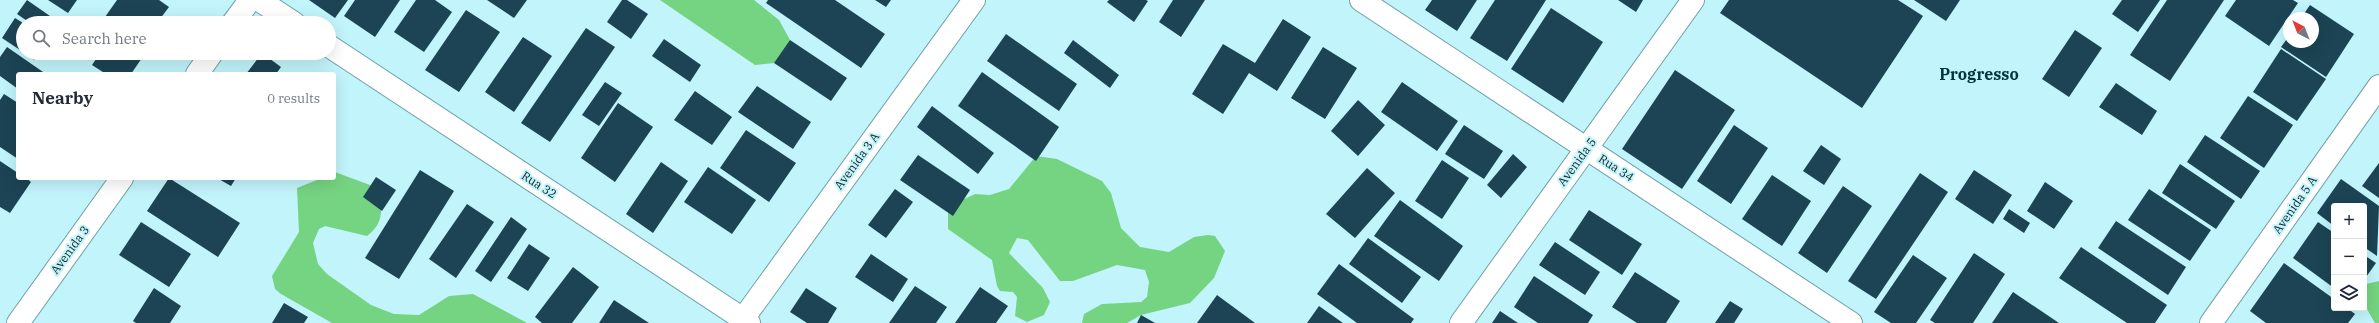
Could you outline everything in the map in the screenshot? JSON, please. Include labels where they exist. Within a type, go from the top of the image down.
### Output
[{"type":"street","points":[[238,16],[250,0]]},
{"type":"street","points":[[259,0],[283,16]]},
{"type":"street","name":"Avenida 3 A","points":[[744,322],[974,0]]},
{"type":"street","name":"Rua 34","points":[[1361,0],[1851,323]]},
{"type":"street","name":"Avenida 5","points":[[1461,323],[1693,0]]},
{"type":"street","name":"Rua 32","points":[[336,51],[744,322]]},
{"type":"street","points":[[198,72],[207,60]]},
{"type":"street","name":"Avenida 5 A","points":[[2211,323],[2379,86]]},
{"type":"street","name":"Avenida 3","points":[[18,323],[121,180]]},
{"type":"green space","points":[[660,0],[754,0],[779,20],[790,40],[784,52],[774,63],[755,65]]},
{"type":"green space","points":[[1036,156],[1057,159],[1102,181],[1111,193],[1121,228],[1140,247],[1169,252],[1194,237],[1208,235],[1215,236],[1225,251],[1214,278],[1190,303],[1141,315],[1127,323],[1082,323],[1084,314],[1102,304],[1141,302],[1147,297],[1149,282],[1145,270],[1117,265],[1073,281],[1060,281],[1028,240],[1017,238],[1009,253],[1043,288],[1050,302],[1044,315],[1027,322],[1015,316],[1017,297],[1013,292],[1000,291],[997,286],[992,260],[948,229],[948,213],[962,200],[975,194],[990,195],[1009,189]]},
{"type":"green space","points":[[336,172],[378,188],[381,214],[377,226],[373,231],[367,236],[325,226],[319,229],[313,243],[318,264],[327,274],[371,305],[394,314],[419,315],[449,296],[473,294],[527,323],[332,323],[281,294],[275,289],[272,276],[299,232],[297,188],[317,180],[336,180]]},
{"type":"green space","points":[[2379,281],[2379,323],[2375,323],[2367,309],[2367,284]]},
{"type":"building","points":[[27,0],[50,16],[20,16],[17,14]]},
{"type":"building","points":[[48,0],[77,0],[68,13]]},
{"type":"building","points":[[117,0],[159,0],[169,7],[162,16],[106,16]]},
{"type":"building","points":[[309,0],[348,0],[336,17],[332,16]]},
{"type":"building","points":[[355,0],[400,0],[375,37],[344,16]]},
{"type":"building","points":[[416,0],[435,0],[452,12],[424,52],[394,32]]},
{"type":"building","points":[[487,0],[527,0],[514,18]]},
{"type":"building","points":[[622,0],[627,0],[648,14],[631,39],[607,22]]},
{"type":"building","points":[[768,0],[835,0],[885,34],[861,68],[766,3]]},
{"type":"building","points":[[875,0],[891,0],[886,7]]},
{"type":"building","points":[[1109,0],[1148,1],[1134,22],[1107,2]]},
{"type":"building","points":[[1173,0],[1205,0],[1181,37],[1159,22]]},
{"type":"building","points":[[1432,0],[1477,0],[1457,31],[1425,10]]},
{"type":"building","points":[[1495,0],[1546,0],[1507,61],[1470,38]]},
{"type":"building","points":[[1618,0],[1643,0],[1636,12]]},
{"type":"building","points":[[1729,0],[1898,0],[1923,16],[1862,108],[1720,13]]},
{"type":"building","points":[[1914,0],[1960,0],[1946,21]]},
{"type":"building","points":[[2122,0],[2160,0],[2138,32],[2112,14]]},
{"type":"building","points":[[2167,0],[2224,0],[2170,81],[2130,55]]},
{"type":"building","points":[[2236,0],[2293,0],[2298,3],[2292,12],[2283,12],[2283,25],[2269,46],[2225,16]]},
{"type":"building","points":[[2310,5],[2354,34],[2326,77],[2281,47],[2283,44],[2283,48],[2319,48],[2319,12],[2305,12]]},
{"type":"building","points":[[1551,8],[1603,42],[1563,103],[1511,69]]},
{"type":"building","points":[[466,10],[500,32],[459,92],[425,70]]},
{"type":"building","points":[[15,18],[16,19],[16,47],[2,38]]},
{"type":"building","points":[[1283,19],[1311,37],[1277,91],[1249,73],[1223,114],[1192,94],[1223,44],[1255,63]]},
{"type":"building","points":[[586,28],[615,47],[550,142],[521,123]]},
{"type":"building","points":[[2075,30],[2102,48],[2069,97],[2042,79]]},
{"type":"building","points":[[1006,34],[1077,84],[1059,111],[987,61]]},
{"type":"building","points":[[523,37],[552,56],[514,112],[485,92]]},
{"type":"building","points":[[664,39],[701,65],[690,82],[652,56]]},
{"type":"building","points":[[790,40],[847,78],[831,101],[774,63]]},
{"type":"building","points":[[1073,40],[1119,75],[1110,88],[1064,53]]},
{"type":"building","points":[[7,47],[16,53],[16,60],[26,60],[43,72],[16,72],[16,88],[0,76],[0,57]]},
{"type":"building","points":[[1323,47],[1357,68],[1325,119],[1291,98]]},
{"type":"building","points":[[2281,49],[2326,79],[2297,121],[2253,92]]},
{"type":"building","points":[[95,60],[141,60],[132,72],[103,72],[92,65]]},
{"type":"building","points":[[257,60],[272,60],[281,67],[277,72],[248,72]]},
{"type":"building","points":[[1675,70],[1735,110],[1682,189],[1622,149]]},
{"type":"building","points":[[982,72],[1059,127],[1036,161],[958,106]]},
{"type":"building","points":[[605,82],[622,93],[599,126],[582,115]]},
{"type":"building","points":[[1402,82],[1458,121],[1437,151],[1381,112]]},
{"type":"building","points":[[2116,83],[2157,111],[2142,135],[2099,107]]},
{"type":"building","points":[[757,86],[811,122],[793,149],[738,112]]},
{"type":"building","points":[[695,91],[732,117],[712,145],[674,120]]},
{"type":"building","points":[[4,94],[16,102],[16,158],[0,147],[0,100]]},
{"type":"building","points":[[2248,96],[2293,125],[2264,168],[2220,138]]},
{"type":"building","points":[[1358,100],[1385,125],[1358,156],[1331,131]]},
{"type":"building","points":[[618,103],[653,127],[615,182],[581,158]]},
{"type":"building","points":[[932,106],[994,153],[978,174],[917,127]]},
{"type":"building","points":[[1464,125],[1503,151],[1484,179],[1445,154]]},
{"type":"building","points":[[1734,125],[1768,148],[1731,204],[1697,181]]},
{"type":"building","points":[[746,130],[796,163],[769,202],[720,168]]},
{"type":"building","points":[[2205,135],[2260,171],[2241,199],[2187,162]]},
{"type":"building","points":[[1821,145],[1841,159],[1824,185],[1803,171]]},
{"type":"building","points":[[1513,154],[1527,167],[1501,198],[1487,185]]},
{"type":"building","points":[[918,155],[970,190],[953,216],[900,180]]},
{"type":"building","points":[[1442,160],[1469,178],[1442,219],[1415,201]]},
{"type":"building","points":[[0,161],[16,172],[16,180],[28,180],[31,182],[10,213],[0,207]]},
{"type":"building","points":[[661,162],[688,181],[653,233],[626,214]]},
{"type":"building","points":[[2379,163],[2379,198],[2362,186]]},
{"type":"building","points":[[2180,164],[2235,201],[2216,229],[2162,193]]},
{"type":"building","points":[[708,167],[756,200],[732,234],[684,202]]},
{"type":"building","points":[[1367,168],[1395,193],[1355,238],[1326,214]]},
{"type":"building","points":[[420,170],[454,191],[399,279],[365,258]]},
{"type":"building","points":[[1974,170],[2012,195],[1993,224],[1955,199]]},
{"type":"building","points":[[1920,173],[1948,192],[1876,299],[1848,281]]},
{"type":"building","points":[[1772,175],[1811,201],[1782,246],[1742,219]]},
{"type":"building","points":[[376,177],[396,190],[382,211],[363,197]]},
{"type":"building","points":[[2341,179],[2379,206],[2377,256],[2367,249],[2367,203],[2331,203],[2331,224],[2317,213]]},
{"type":"building","points":[[168,180],[172,180],[240,223],[218,257],[147,211]]},
{"type":"building","points":[[220,180],[235,180],[231,186]]},
{"type":"building","points":[[2045,182],[2073,201],[2054,229],[2027,211]]},
{"type":"building","points":[[1843,186],[1872,206],[1827,273],[1798,253]]},
{"type":"building","points":[[895,189],[913,202],[886,238],[868,225]]},
{"type":"building","points":[[2149,189],[2211,230],[2190,261],[2128,220]]},
{"type":"building","points":[[1400,200],[1463,246],[1439,281],[1374,236]]},
{"type":"building","points":[[467,204],[494,222],[456,278],[429,259]]},
{"type":"building","points":[[2009,209],[2030,223],[2024,233],[2003,219]]},
{"type":"building","points":[[1589,210],[1642,244],[1622,275],[1569,240]]},
{"type":"building","points":[[511,217],[527,229],[491,282],[475,271]]},
{"type":"building","points":[[2116,221],[2186,267],[2168,295],[2098,248]]},
{"type":"building","points":[[141,222],[191,254],[169,287],[119,255]]},
{"type":"building","points":[[2318,222],[2331,231],[2331,286],[2293,258]]},
{"type":"building","points":[[1368,238],[1421,277],[1402,303],[1349,264]]},
{"type":"building","points":[[1555,242],[1600,272],[1585,295],[1539,265]]},
{"type":"building","points":[[529,244],[550,258],[528,291],[507,278]]},
{"type":"building","points":[[2081,247],[2167,305],[2155,323],[2127,323],[2059,278]]},
{"type":"building","points":[[1974,253],[2005,274],[1973,323],[1935,323],[1930,320]]},
{"type":"building","points":[[871,254],[908,279],[893,302],[855,277]]},
{"type":"building","points":[[1913,255],[1947,278],[1916,323],[1891,323],[1874,312]]},
{"type":"building","points":[[2367,257],[2376,263],[2367,276]]},
{"type":"building","points":[[2284,263],[2331,297],[2331,311],[2351,311],[2355,314],[2348,323],[2266,323],[2250,311]]},
{"type":"building","points":[[1339,264],[1414,319],[1411,323],[1357,323],[1317,294]]},
{"type":"building","points":[[573,267],[599,287],[572,323],[542,323],[535,317]]},
{"type":"building","points":[[1635,272],[1680,301],[1666,323],[1637,323],[1612,307]]},
{"type":"building","points":[[1534,276],[1593,315],[1588,323],[1538,323],[1514,307]]},
{"type":"building","points":[[915,286],[947,307],[936,323],[889,323]]},
{"type":"building","points":[[980,287],[1008,306],[996,323],[955,323]]},
{"type":"building","points":[[154,288],[181,306],[170,323],[136,323],[133,321]]},
{"type":"building","points":[[806,288],[837,308],[828,323],[807,323],[790,312]]},
{"type":"building","points":[[2013,292],[2059,323],[1992,323]]},
{"type":"building","points":[[1217,295],[1255,323],[1197,323]]},
{"type":"building","points":[[614,300],[649,323],[599,323]]},
{"type":"building","points":[[1730,301],[1743,309],[1734,323],[1715,323]]},
{"type":"building","points":[[284,303],[308,317],[304,323],[272,323]]},
{"type":"building","points":[[1319,306],[1343,323],[1307,323]]},
{"type":"building","points":[[1500,311],[1518,323],[1492,323]]},
{"type":"building","points":[[1141,315],[1155,323],[1137,323]]},
{"type":"district","name":"Progresso","points":[[1979,74]]}]
